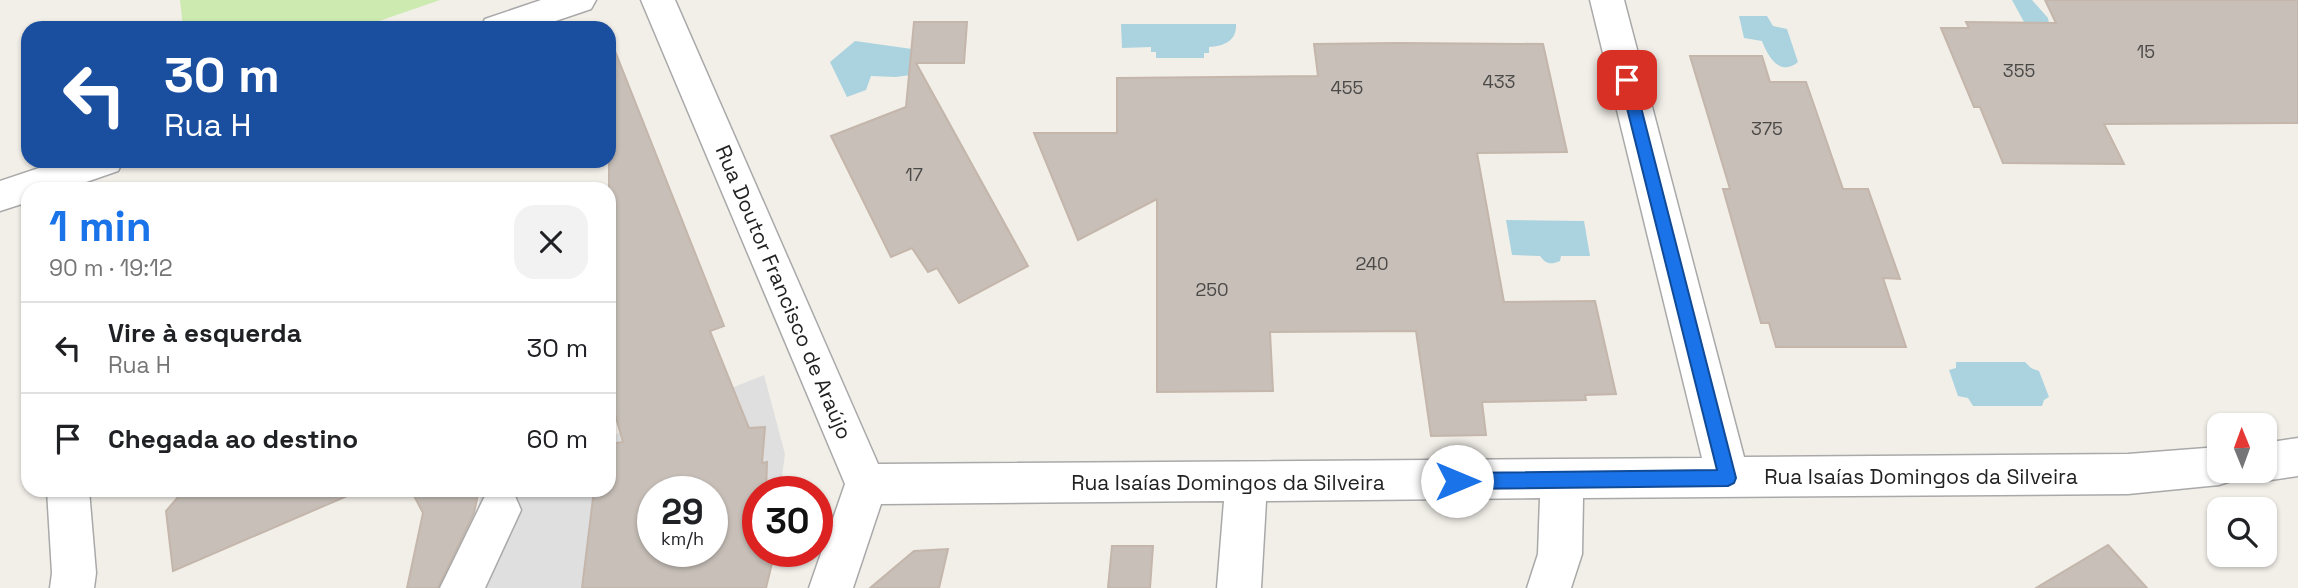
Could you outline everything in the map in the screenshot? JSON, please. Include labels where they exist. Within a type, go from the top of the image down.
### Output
[{"type":"street","points":[[518,21],[579,0]]},
{"type":"street","name":"Rua Doutor Francisco de Araújo","points":[[658,0],[866,484]]},
{"type":"street","points":[[1607,0],[1728,478]]},
{"type":"street","points":[[52,182],[88,168]]},
{"type":"street","points":[[0,197],[21,191]]},
{"type":"street","points":[[2277,460],[2298,457]]},
{"type":"street","name":"Rua Isaías Domingos da Silveira","points":[[866,484],[2128,474],[2207,467]]},
{"type":"street","points":[[1549,588],[1560,554],[1562,480]]},
{"type":"street","points":[[1239,588],[1247,481]]},
{"type":"street","points":[[831,588],[866,484]]},
{"type":"street","points":[[69,497],[74,573],[72,588]]},
{"type":"street","points":[[462,588],[500,510]]},
{"type":"shaded area","points":[[764,375],[785,454],[782,476],[742,476],[742,567],[771,567],[766,588],[457,588],[480,497],[616,497],[616,434]]},
{"type":"green space","points":[[180,0],[440,0],[379,21],[182,21]]},
{"type":"water","points":[[2012,0],[2032,0],[2048,18],[2049,23],[2035,27],[2024,22]]},
{"type":"water","points":[[1739,16],[1767,16],[1773,26],[1787,29],[1798,62],[1786,67],[1776,63],[1762,41],[1744,38]]},
{"type":"water","points":[[1121,24],[1236,24],[1236,30],[1232,38],[1224,44],[1209,47],[1209,53],[1204,53],[1204,58],[1156,58],[1156,52],[1151,52],[1151,47],[1122,48]]},
{"type":"water","points":[[855,41],[912,49],[910,63],[918,64],[917,74],[871,76],[866,90],[847,97],[830,62]]},
{"type":"water","points":[[1506,220],[1584,221],[1590,256],[1561,256],[1560,261],[1551,263],[1540,256],[1512,255]]},
{"type":"water","points":[[1956,362],[2025,362],[2039,371],[2049,397],[2044,400],[2042,406],[1973,406],[1968,398],[1958,396],[1949,370],[1956,368]]},
{"type":"building","points":[[2045,0],[2298,0],[2298,123],[2104,124],[2124,164],[2003,163],[1980,107],[1974,107],[1941,28],[1969,28],[1966,22],[2056,23]]},
{"type":"building","points":[[914,22],[967,22],[964,63],[916,63],[1028,266],[959,303],[937,268],[928,272],[912,248],[891,257],[831,136],[906,107]]},
{"type":"building","points":[[1314,44],[1543,44],[1567,152],[1477,153],[1504,302],[1595,301],[1616,394],[1585,395],[1586,400],[1482,402],[1486,435],[1431,436],[1416,331],[1270,332],[1273,391],[1157,392],[1157,199],[1078,240],[1034,133],[1117,133],[1117,78],[1318,76]]},
{"type":"building","points":[[616,54],[724,326],[710,331],[749,428],[765,427],[762,463],[767,462],[767,476],[742,476],[742,567],[771,567],[766,588],[582,588],[593,497],[616,497],[616,443],[623,442],[616,418],[616,182],[609,182],[609,168],[616,168]]},
{"type":"building","points":[[1690,56],[1762,56],[1770,82],[1806,82],[1843,189],[1868,189],[1900,279],[1883,278],[1906,347],[1776,347],[1769,323],[1761,323],[1723,189],[1730,189]]},
{"type":"building","points":[[178,497],[345,497],[173,571],[166,511]]},
{"type":"building","points":[[415,497],[477,497],[474,513],[438,588],[407,588],[423,513]]},
{"type":"building","points":[[2108,545],[2147,588],[2036,588]]},
{"type":"building","points":[[1112,546],[1153,546],[1150,588],[1108,588]]},
{"type":"building","points":[[948,549],[939,588],[870,588],[914,551]]},
{"type":"route","points":[[1457,481],[1728,478],[1627,80]]}]
